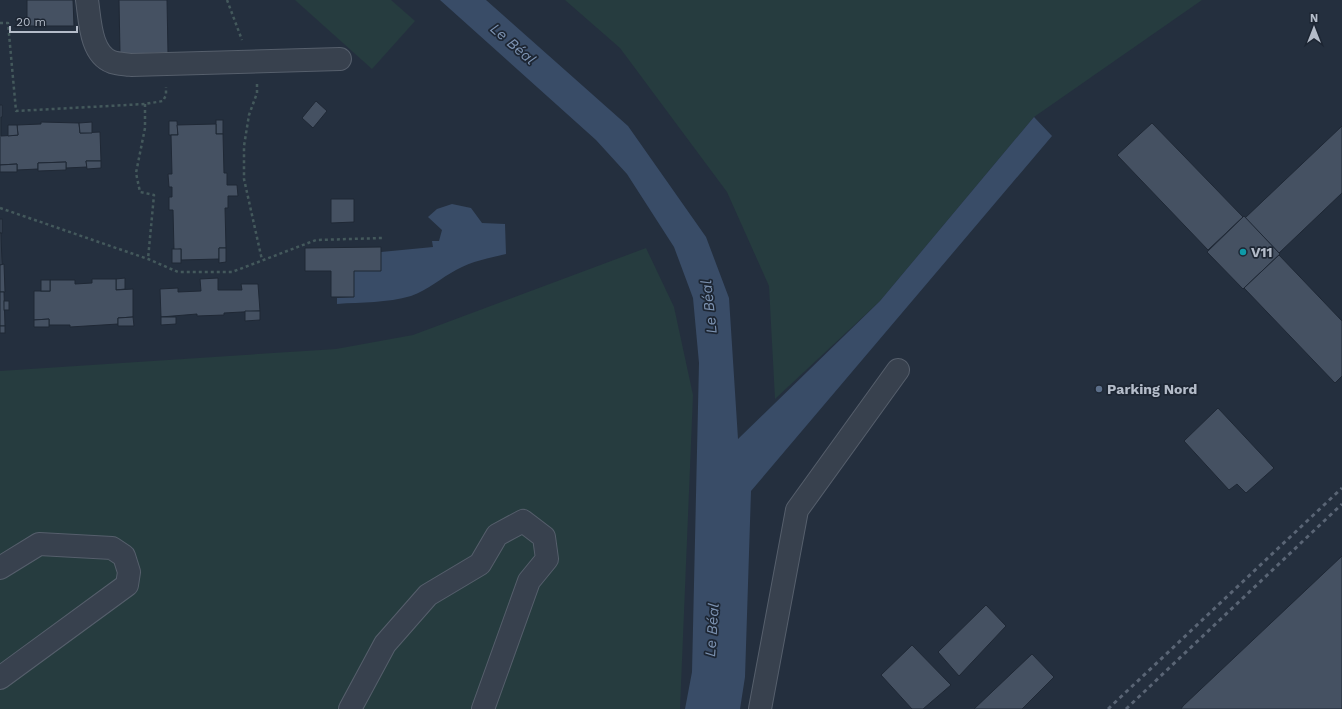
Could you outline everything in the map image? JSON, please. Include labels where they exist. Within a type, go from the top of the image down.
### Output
[{"type":"lane","points":[[87,0],[93,37],[100,54],[112,62],[131,65],[340,59]]},
{"type":"lane","points":[[760,709],[797,510],[898,370]]},
{"type":"lane","points":[[350,709],[385,644],[428,595],[480,564],[497,535],[523,521],[544,537],[547,559],[530,581],[483,709]]},
{"type":"lane","points":[[0,568],[39,544],[112,548],[124,556],[128,572],[127,586],[0,678]]},
{"type":"path","points":[[227,0],[257,80],[257,93],[249,115],[244,146],[244,179],[262,260]]},
{"type":"path","points":[[0,23],[8,23],[16,111],[145,104],[163,101],[166,95],[163,64]]},
{"type":"path","points":[[145,104],[145,128],[136,173],[140,192],[154,195],[148,259]]},
{"type":"path","points":[[0,208],[148,259],[178,272],[232,272],[316,240],[383,238]]},
{"type":"green space","points":[[295,0],[391,0],[415,21],[372,69]]},
{"type":"green space","points":[[565,0],[1202,0],[1034,117],[880,301],[775,399],[769,286],[727,192],[620,48]]},
{"type":"green space","points":[[646,248],[674,307],[693,395],[680,709],[0,709],[0,371],[336,349],[413,335]]},
{"type":"water","name":"Le Béal","points":[[440,0],[486,0],[628,126],[706,237],[729,298],[738,439],[880,301],[1034,117],[1052,136],[751,491],[745,677],[740,709],[685,709],[692,672],[699,363],[693,298],[674,247],[627,174],[596,140]]},
{"type":"water","points":[[452,204],[471,208],[482,223],[505,224],[506,254],[468,264],[450,273],[423,291],[411,296],[384,301],[337,304],[337,298],[354,297],[354,271],[381,252],[433,247],[432,241],[439,241],[442,230],[428,217],[437,209]]},
{"type":"building","points":[[27,0],[73,0],[74,26],[27,26]]},
{"type":"building","points":[[119,0],[167,0],[168,53],[120,54]]},
{"type":"building","points":[[316,101],[327,111],[313,128],[302,118]]},
{"type":"building","points":[[0,105],[2,105],[1,136],[18,135],[17,125],[41,124],[41,122],[79,123],[80,133],[100,132],[101,161],[86,161],[87,167],[66,168],[66,162],[38,163],[38,169],[17,170],[17,164],[0,165]]},
{"type":"building","points":[[216,120],[223,120],[223,134],[216,134]]},
{"type":"building","points":[[169,121],[177,121],[178,135],[169,135]]},
{"type":"building","points":[[92,122],[92,133],[80,133],[79,123]]},
{"type":"building","points":[[1152,123],[1243,217],[1208,250],[1117,155]]},
{"type":"building","points":[[216,124],[216,134],[223,134],[224,173],[227,173],[227,185],[237,185],[238,196],[228,196],[228,208],[225,208],[226,248],[219,248],[219,259],[181,260],[181,249],[174,250],[173,210],[169,210],[169,197],[172,197],[172,187],[169,187],[168,174],[172,174],[171,135],[178,135],[177,125]]},
{"type":"building","points":[[8,125],[17,125],[18,135],[8,136]]},
{"type":"building","points":[[1342,126],[1342,193],[1279,253],[1245,218]]},
{"type":"building","points":[[86,161],[101,161],[101,168],[87,169]]},
{"type":"building","points":[[66,162],[66,170],[38,171],[38,163]]},
{"type":"building","points":[[17,164],[17,172],[0,172],[0,165]]},
{"type":"building","points":[[331,199],[354,199],[354,222],[331,223]]},
{"type":"building","name":"V11","points":[[1244,216],[1280,254],[1243,289],[1207,252]]},
{"type":"building","points":[[0,219],[2,219],[2,233],[0,233]]},
{"type":"building","points":[[1,233],[2,265],[0,265]]},
{"type":"building","points":[[381,247],[381,271],[354,271],[354,297],[331,297],[331,271],[305,271],[305,248]]},
{"type":"building","points":[[219,248],[226,248],[226,262],[219,263]]},
{"type":"building","points":[[172,249],[181,249],[181,263],[172,263]]},
{"type":"building","points":[[1279,255],[1342,321],[1342,376],[1335,383],[1244,288]]},
{"type":"building","points":[[4,264],[5,292],[0,292],[0,265]]},
{"type":"building","points":[[125,278],[125,289],[116,290],[116,279]]},
{"type":"building","points":[[218,278],[218,290],[242,290],[241,284],[258,284],[260,311],[224,313],[224,315],[197,316],[197,314],[161,317],[160,289],[178,288],[178,292],[201,291],[200,279]]},
{"type":"building","points":[[92,279],[116,279],[116,290],[133,289],[133,317],[118,318],[118,324],[70,327],[70,325],[49,325],[49,319],[34,320],[34,291],[50,291],[50,280],[75,280],[75,284],[92,283]]},
{"type":"building","points":[[41,280],[50,280],[50,291],[41,291]]},
{"type":"building","points":[[0,292],[4,292],[5,326],[0,326]]},
{"type":"building","points":[[4,301],[9,301],[9,310],[4,310]]},
{"type":"building","points":[[245,311],[260,311],[260,320],[245,321]]},
{"type":"building","points":[[133,317],[134,326],[118,326],[118,318]]},
{"type":"building","points":[[161,317],[176,317],[176,324],[161,325]]},
{"type":"building","points":[[49,319],[49,327],[34,327],[34,320]]},
{"type":"building","points":[[0,326],[5,326],[5,333],[0,333]]},
{"type":"building","points":[[1218,408],[1274,468],[1246,493],[1237,484],[1229,490],[1184,441]]},
{"type":"building","points":[[1342,556],[1342,709],[1181,709],[1183,706]]},
{"type":"building","points":[[986,605],[1006,626],[959,676],[938,652]]},
{"type":"building","points":[[912,645],[951,685],[923,709],[912,709],[881,675]]},
{"type":"building","points":[[1032,654],[1054,677],[1022,709],[974,709]]},
{"type":"railway","points":[[1108,709],[1342,488]]},
{"type":"railway","points":[[1126,709],[1342,504]]},
{"type":"place","name":"V11","points":[[1243,252]]},
{"type":"place","name":"Parking Nord","points":[[1099,389]]}]
